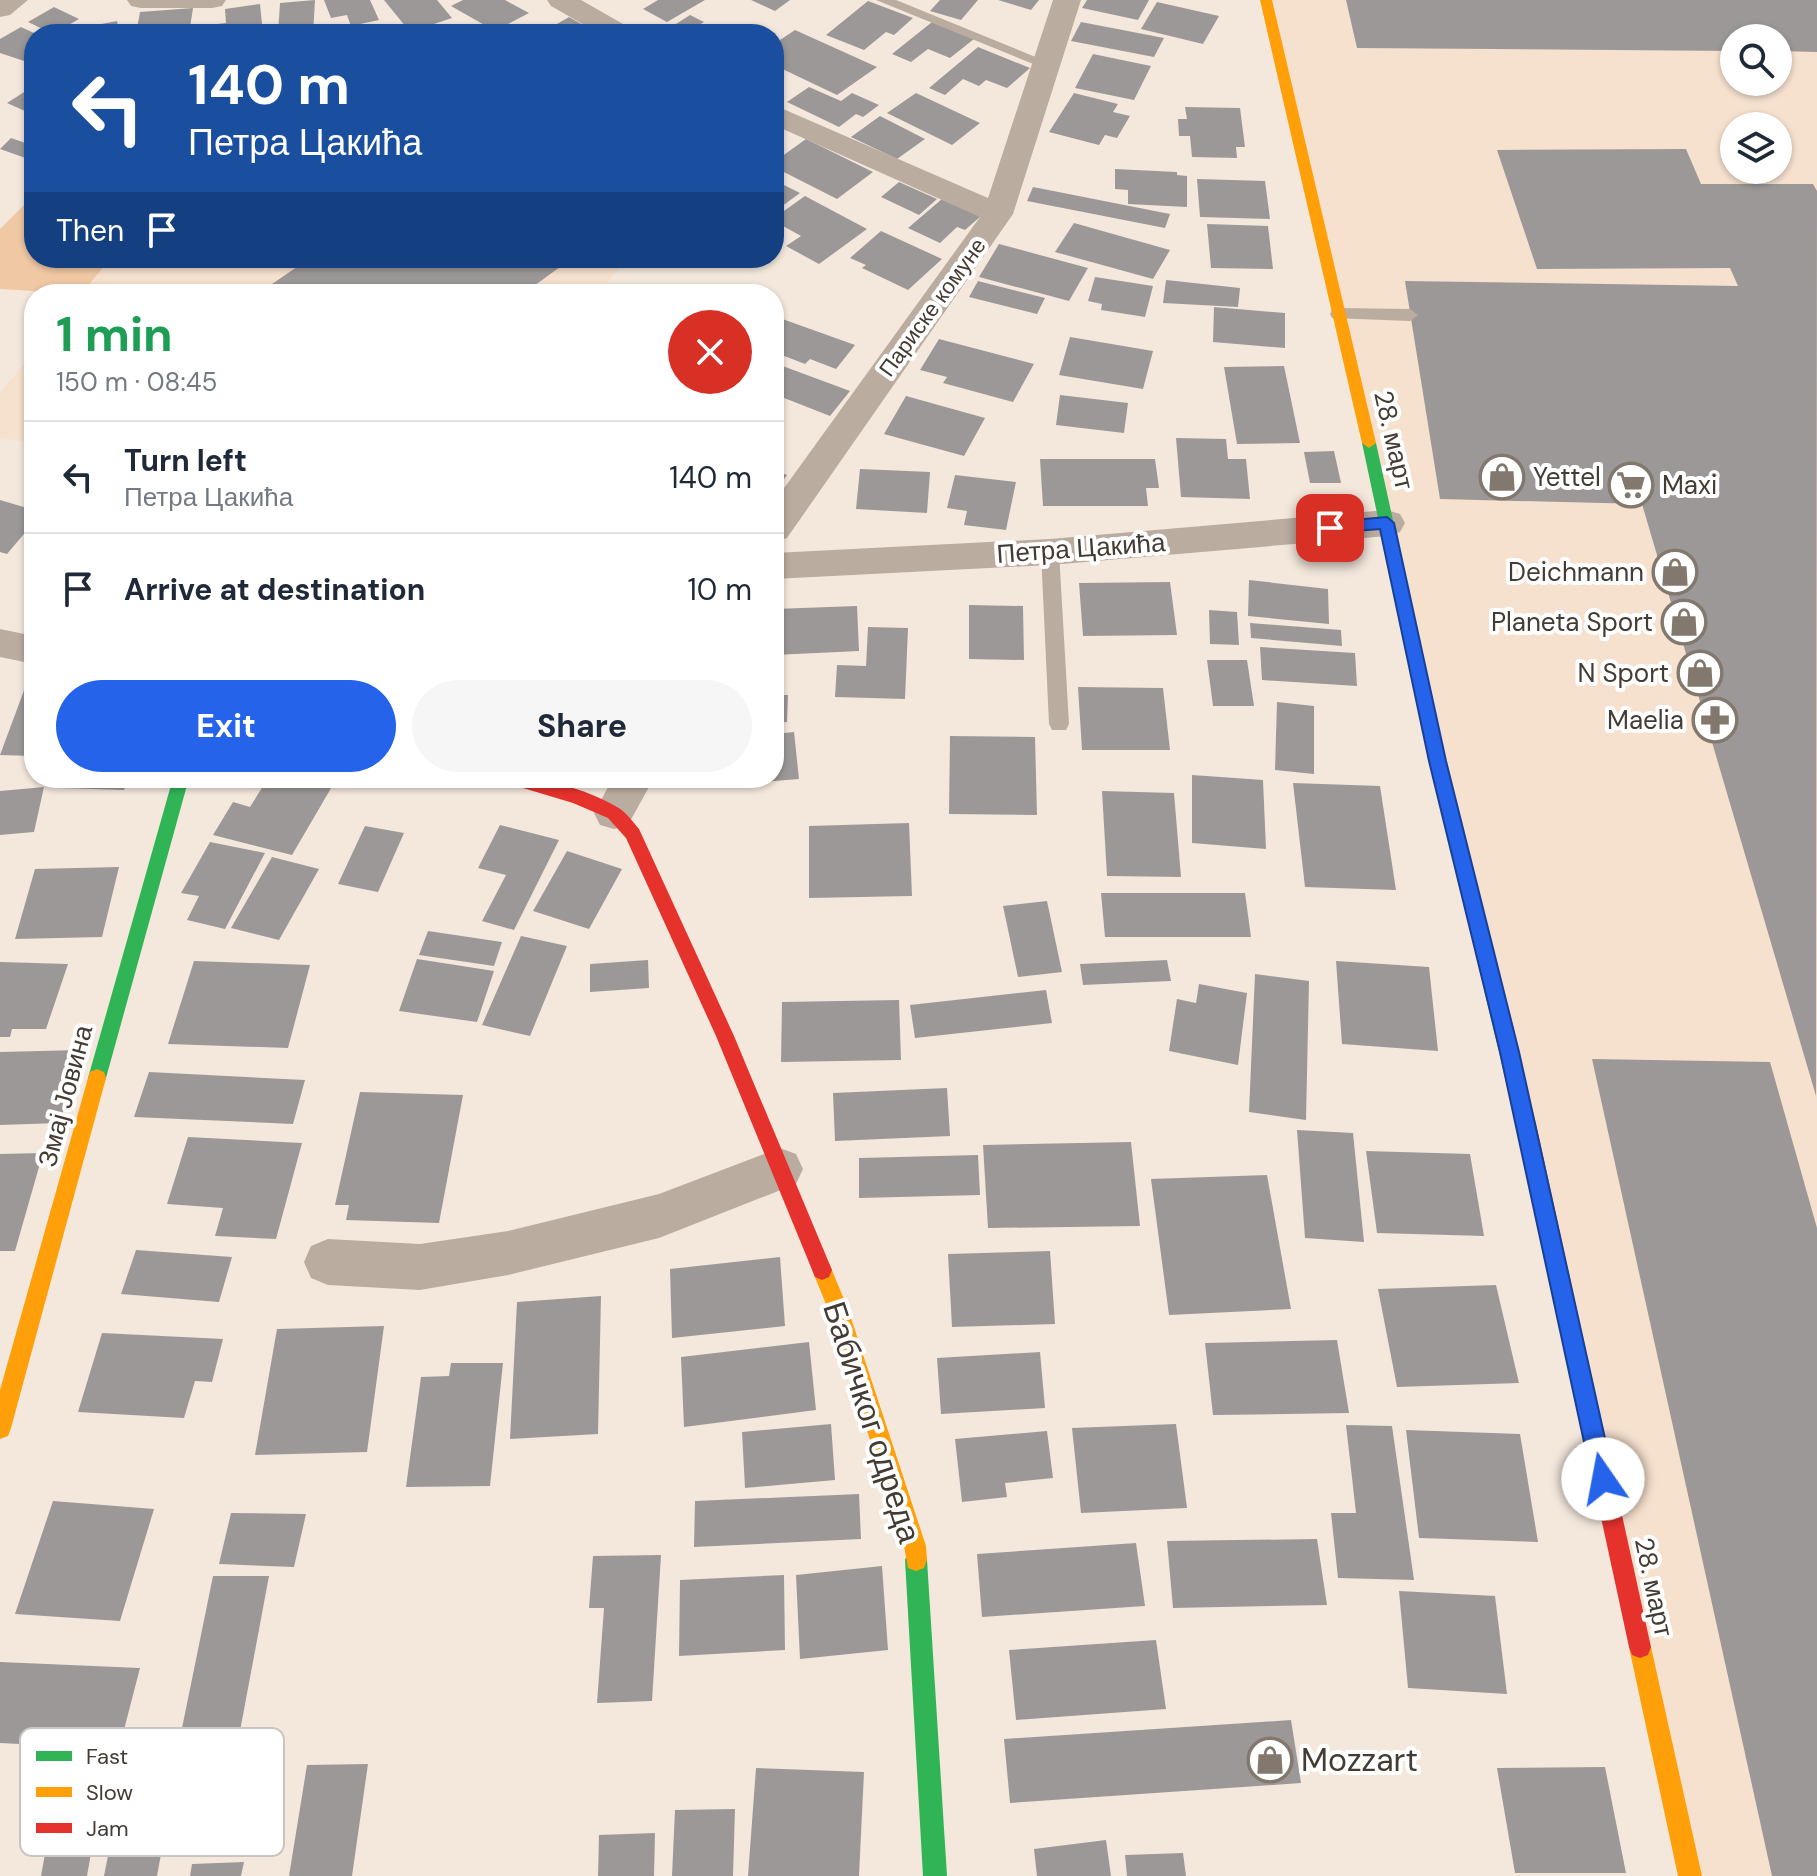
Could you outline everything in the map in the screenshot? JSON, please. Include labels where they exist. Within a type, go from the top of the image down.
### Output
[{"type":"main road","name":"28. март","points":[[1266,0],[1387,523],[1438,761],[1510,1052],[1690,1876]]},
{"type":"main road","name":"Змај Јовина","points":[[0,1428],[178,788]]},
{"type":"main road","name":"Бабичког одреда","points":[[546,788],[614,813],[633,834],[725,1036],[838,1309],[915,1546],[935,1876]]},
{"type":"street","points":[[0,9],[14,0]]},
{"type":"street","points":[[141,0],[212,0]]},
{"type":"street","points":[[561,0],[603,24]]},
{"type":"street","name":"Париске комуне","points":[[784,515],[998,214],[1067,0]]},
{"type":"street","points":[[784,118],[998,214]]},
{"type":"street","name":"Петра Цакића","points":[[784,565],[1050,552],[1387,523]]},
{"type":"street","points":[[0,643],[24,648]]},
{"type":"street","points":[[614,813],[628,788]]},
{"type":"street","points":[[328,1262],[420,1267],[508,1253],[659,1216],[780,1169]]},
{"type":"lane","points":[[883,0],[1048,65]]},
{"type":"lane","points":[[1338,314],[1410,315]]},
{"type":"lane","points":[[1050,552],[1059,724]]},
{"type":"shaded area","points":[[1266,0],[1817,0],[1817,1876],[1690,1876]]},
{"type":"shaded area","points":[[24,205],[24,268],[103,268],[89,284],[24,284],[24,290],[0,289],[0,229]]},
{"type":"shaded area","points":[[103,268],[619,268],[607,284],[89,284]]},
{"type":"shaded area","points":[[24,364],[24,442],[0,438],[0,393]]},
{"type":"building","points":[[315,0],[314,24],[279,24],[280,3]]},
{"type":"building","points":[[324,0],[370,0],[379,20],[350,24],[347,15],[331,18]]},
{"type":"building","points":[[384,0],[437,0],[452,18],[434,24],[404,24]]},
{"type":"building","points":[[463,0],[505,0],[529,13],[508,24],[483,24],[451,6]]},
{"type":"building","points":[[658,0],[705,0],[667,22],[643,9]]},
{"type":"building","points":[[751,0],[790,0],[775,11]]},
{"type":"building","points":[[940,0],[978,0],[961,20],[930,11]]},
{"type":"building","points":[[998,0],[1039,0],[1031,10]]},
{"type":"building","points":[[1087,0],[1149,0],[1138,20],[1082,8]]},
{"type":"building","points":[[1346,0],[1817,0],[1817,52],[1792,51],[1792,24],[1720,24],[1720,51],[1357,48]]},
{"type":"building","points":[[868,1],[913,18],[894,35],[886,32],[864,50],[826,35]]},
{"type":"building","points":[[1157,2],[1219,16],[1203,44],[1141,29]]},
{"type":"building","points":[[260,4],[262,24],[218,24],[226,23],[225,9]]},
{"type":"building","points":[[54,7],[79,19],[70,24],[28,22]]},
{"type":"building","points":[[193,8],[191,24],[138,24],[140,12]]},
{"type":"building","points":[[690,15],[704,22],[701,24],[676,24]]},
{"type":"building","points":[[569,17],[581,24],[557,24]]},
{"type":"building","points":[[932,22],[974,39],[950,58],[928,49],[911,62],[892,54]]},
{"type":"building","points":[[1081,22],[1164,38],[1154,57],[1071,41]]},
{"type":"building","points":[[21,27],[24,28],[24,61],[0,53],[0,39]]},
{"type":"building","points":[[795,30],[877,67],[837,95],[784,70],[784,37]]},
{"type":"building","points":[[978,47],[1030,68],[1007,88],[986,80],[979,86],[963,79],[945,95],[929,88]]},
{"type":"building","points":[[1093,54],[1151,66],[1134,100],[1075,88]]},
{"type":"building","points":[[809,87],[841,101],[852,93],[879,105],[863,117],[856,114],[839,127],[787,102]]},
{"type":"building","points":[[24,92],[24,111],[7,103]]},
{"type":"building","points":[[916,93],[980,123],[952,145],[887,113]]},
{"type":"building","points":[[1074,93],[1118,104],[1113,112],[1130,116],[1117,138],[1105,135],[1099,145],[1049,132]]},
{"type":"building","points":[[1185,107],[1240,108],[1245,147],[1236,147],[1237,158],[1192,157],[1190,136],[1179,136],[1178,119],[1187,119]]},
{"type":"building","points":[[880,116],[925,139],[897,159],[851,137]]},
{"type":"building","points":[[11,138],[24,143],[24,157],[0,149]]},
{"type":"building","points":[[806,139],[873,172],[837,199],[784,172],[784,155]]},
{"type":"building","points":[[1686,149],[1701,184],[1813,184],[1817,191],[1816,1096],[1642,504],[1440,499],[1405,281],[1738,286],[1730,268],[1537,269],[1497,150]]},
{"type":"building","points":[[1115,169],[1177,172],[1177,175],[1187,176],[1187,207],[1128,204],[1128,190],[1115,189]]},
{"type":"building","points":[[1197,179],[1265,181],[1270,219],[1200,217]]},
{"type":"building","points":[[899,182],[937,199],[919,215],[881,197]]},
{"type":"building","points":[[784,185],[800,193],[784,205]]},
{"type":"building","points":[[1033,187],[1170,214],[1165,228],[1027,201]]},
{"type":"building","points":[[805,196],[867,229],[819,264],[786,246],[801,236],[784,227],[784,211]]},
{"type":"building","points":[[942,199],[981,216],[965,230],[957,227],[940,243],[908,228]]},
{"type":"building","points":[[1074,223],[1170,250],[1153,279],[1055,252]]},
{"type":"building","points":[[1207,224],[1268,226],[1273,269],[1211,268]]},
{"type":"building","points":[[881,231],[942,259],[908,290],[862,268],[866,265],[850,258]]},
{"type":"building","points":[[999,244],[1088,268],[1069,301],[979,277]]},
{"type":"building","points":[[295,268],[559,268],[537,284],[272,284]]},
{"type":"building","points":[[1095,277],[1153,286],[1145,317],[1101,310],[1102,304],[1088,301]]},
{"type":"building","points":[[1166,280],[1240,288],[1238,307],[1163,303]]},
{"type":"building","points":[[978,281],[1045,298],[1037,314],[969,297]]},
{"type":"building","points":[[1214,307],[1285,313],[1285,348],[1213,342]]},
{"type":"building","points":[[784,320],[855,345],[836,369],[810,359],[805,364],[784,356]]},
{"type":"building","points":[[1070,337],[1153,351],[1143,389],[1059,375]]},
{"type":"building","points":[[939,339],[1034,364],[1013,402],[943,383],[947,377],[920,370]]},
{"type":"building","points":[[784,366],[850,391],[830,416],[784,398]]},
{"type":"building","points":[[1284,366],[1300,443],[1237,444],[1224,367]]},
{"type":"building","points":[[1060,395],[1128,403],[1124,433],[1056,425]]},
{"type":"building","points":[[906,396],[985,418],[964,456],[884,434]]},
{"type":"building","points":[[1176,438],[1226,439],[1228,459],[1246,459],[1250,499],[1181,497]]},
{"type":"building","points":[[1334,451],[1341,483],[1310,483],[1304,452]]},
{"type":"building","points":[[1040,459],[1155,459],[1159,488],[1146,488],[1148,506],[1043,506]]},
{"type":"building","points":[[860,469],[930,472],[927,513],[856,509]]},
{"type":"building","points":[[955,475],[1016,482],[1006,530],[964,525],[967,511],[947,508]]},
{"type":"building","points":[[0,500],[24,507],[24,534],[7,554],[0,552]]},
{"type":"building","points":[[1249,580],[1328,589],[1329,624],[1248,616]]},
{"type":"building","points":[[1170,582],[1177,635],[1083,636],[1079,583]]},
{"type":"building","points":[[969,605],[1023,606],[1024,660],[969,659]]},
{"type":"building","points":[[857,606],[859,651],[784,655],[784,609]]},
{"type":"building","points":[[1209,610],[1237,612],[1239,645],[1210,644]]},
{"type":"building","points":[[1250,623],[1341,630],[1342,646],[1251,638]]},
{"type":"building","points":[[868,627],[908,628],[905,699],[835,697],[837,665],[866,666]]},
{"type":"building","points":[[1260,647],[1355,653],[1357,686],[1262,680]]},
{"type":"building","points":[[1207,660],[1247,660],[1254,706],[1213,706]]},
{"type":"building","points":[[1078,687],[1163,688],[1170,750],[1082,750]]},
{"type":"building","points":[[24,690],[24,756],[0,755]]},
{"type":"building","points":[[784,695],[788,695],[787,722],[784,722]]},
{"type":"building","points":[[1277,702],[1314,706],[1314,774],[1275,770]]},
{"type":"building","points":[[794,732],[799,779],[784,780],[784,733]]},
{"type":"building","points":[[950,736],[1035,737],[1037,815],[949,814]]},
{"type":"building","points":[[1192,775],[1263,780],[1266,849],[1192,843]]},
{"type":"building","points":[[1293,783],[1380,786],[1396,890],[1305,887]]},
{"type":"building","points":[[44,788],[34,832],[0,835],[0,791]]},
{"type":"building","points":[[61,788],[125,788],[124,790]]},
{"type":"building","points":[[262,788],[331,788],[292,855],[213,835],[233,802],[250,807]]},
{"type":"building","points":[[1102,791],[1174,793],[1181,877],[1107,876]]},
{"type":"building","points":[[909,823],[912,896],[809,898],[809,826]]},
{"type":"building","points":[[500,825],[559,840],[514,930],[482,921],[506,875],[478,868]]},
{"type":"building","points":[[365,826],[404,833],[378,892],[338,884]]},
{"type":"building","points":[[210,842],[265,853],[225,929],[187,920],[199,896],[181,893]]},
{"type":"building","points":[[567,851],[622,869],[589,929],[533,911]]},
{"type":"building","points":[[272,857],[319,869],[279,940],[231,928]]},
{"type":"building","points":[[119,867],[102,937],[15,939],[35,869]]},
{"type":"building","points":[[1101,893],[1245,893],[1251,937],[1105,937]]},
{"type":"building","points":[[1047,901],[1062,972],[1018,977],[1003,906]]},
{"type":"building","points":[[428,931],[502,942],[494,966],[419,955]]},
{"type":"building","points":[[521,936],[567,946],[530,1036],[482,1025]]},
{"type":"building","points":[[417,959],[494,971],[477,1022],[399,1011]]},
{"type":"building","points":[[648,960],[649,988],[590,992],[590,964]]},
{"type":"building","points":[[1167,960],[1171,981],[1083,985],[1080,964]]},
{"type":"building","points":[[194,961],[310,965],[288,1048],[168,1044]]},
{"type":"building","points":[[1336,961],[1429,967],[1438,1051],[1342,1044]]},
{"type":"building","points":[[0,962],[68,964],[46,1029],[12,1029],[10,1037],[0,1037]]},
{"type":"building","points":[[1255,974],[1309,981],[1306,1120],[1249,1112]]},
{"type":"building","points":[[1199,984],[1247,993],[1238,1065],[1169,1051],[1177,999],[1196,1003]]},
{"type":"building","points":[[1046,990],[1052,1023],[915,1038],[910,1005]]},
{"type":"building","points":[[899,1000],[901,1060],[781,1062],[782,1002]]},
{"type":"building","points":[[80,1050],[60,1123],[0,1125],[0,1052]]},
{"type":"building","points":[[1592,1059],[1770,1062],[1817,1228],[1817,1876],[1772,1876]]},
{"type":"building","points":[[149,1072],[305,1080],[293,1124],[134,1117]]},
{"type":"building","points":[[947,1088],[950,1136],[835,1141],[833,1093]]},
{"type":"building","points":[[360,1092],[463,1095],[439,1223],[346,1220],[349,1205],[335,1205]]},
{"type":"building","points":[[1297,1130],[1353,1133],[1364,1242],[1305,1238]]},
{"type":"building","points":[[188,1137],[302,1143],[276,1239],[215,1236],[223,1208],[167,1204]]},
{"type":"building","points":[[1131,1142],[1140,1226],[988,1228],[983,1145]]},
{"type":"building","points":[[1366,1151],[1470,1154],[1484,1236],[1377,1233]]},
{"type":"building","points":[[43,1153],[15,1251],[0,1251],[0,1154]]},
{"type":"building","points":[[978,1155],[980,1195],[859,1198],[859,1158]]},
{"type":"building","points":[[1267,1175],[1291,1309],[1169,1315],[1151,1179]]},
{"type":"building","points":[[136,1250],[232,1257],[219,1302],[121,1294]]},
{"type":"building","points":[[1050,1251],[1055,1324],[952,1327],[948,1254]]},
{"type":"building","points":[[780,1257],[785,1326],[672,1338],[670,1269]]},
{"type":"building","points":[[1496,1285],[1519,1383],[1397,1387],[1378,1289]]},
{"type":"building","points":[[601,1296],[598,1434],[510,1439],[517,1302]]},
{"type":"building","points":[[384,1326],[367,1452],[255,1455],[277,1329]]},
{"type":"building","points":[[102,1333],[223,1339],[212,1382],[195,1381],[184,1418],[78,1412]]},
{"type":"building","points":[[1337,1340],[1349,1413],[1213,1415],[1205,1343]]},
{"type":"building","points":[[809,1342],[816,1410],[684,1427],[681,1357]]},
{"type":"building","points":[[1040,1352],[1045,1408],[941,1414],[937,1358]]},
{"type":"building","points":[[451,1363],[503,1363],[490,1486],[406,1487],[421,1377],[449,1376]]},
{"type":"building","points":[[831,1424],[835,1480],[745,1488],[742,1432]]},
{"type":"building","points":[[1176,1424],[1187,1508],[1081,1513],[1072,1428]]},
{"type":"building","points":[[1346,1425],[1392,1426],[1414,1580],[1338,1578],[1331,1513],[1356,1513]]},
{"type":"building","points":[[1406,1430],[1520,1434],[1538,1542],[1419,1538]]},
{"type":"building","points":[[1047,1431],[1053,1478],[1005,1483],[1007,1497],[962,1502],[955,1439]]},
{"type":"building","points":[[859,1494],[861,1539],[694,1547],[695,1501]]},
{"type":"building","points":[[53,1501],[154,1509],[120,1621],[15,1614]]},
{"type":"building","points":[[231,1513],[306,1514],[294,1567],[219,1564]]},
{"type":"building","points":[[1317,1539],[1327,1605],[1173,1608],[1167,1541]]},
{"type":"building","points":[[1136,1543],[1145,1606],[982,1617],[977,1554]]},
{"type":"building","points":[[661,1555],[652,1701],[597,1703],[604,1608],[589,1608],[593,1556]]},
{"type":"building","points":[[882,1566],[888,1650],[800,1659],[796,1575]]},
{"type":"building","points":[[784,1575],[785,1650],[679,1656],[680,1580]]},
{"type":"building","points":[[213,1576],[269,1576],[241,1728],[182,1728]]},
{"type":"building","points":[[1399,1591],[1495,1596],[1507,1694],[1408,1688]]},
{"type":"building","points":[[1156,1640],[1166,1709],[1016,1720],[1009,1650]]},
{"type":"building","points":[[0,1662],[140,1668],[124,1728],[20,1728],[20,1744],[0,1743]]},
{"type":"building","points":[[1291,1720],[1301,1783],[1010,1803],[1004,1739]]},
{"type":"building","points":[[368,1764],[352,1876],[289,1876],[307,1765]]},
{"type":"building","points":[[1605,1767],[1626,1873],[1515,1873],[1497,1768]]},
{"type":"building","points":[[756,1768],[864,1772],[859,1876],[748,1876]]},
{"type":"building","points":[[735,1809],[733,1876],[672,1876],[675,1810]]},
{"type":"building","points":[[655,1833],[654,1876],[598,1876],[599,1835]]},
{"type":"building","points":[[1106,1840],[1111,1876],[1037,1876],[1034,1849]]},
{"type":"building","points":[[1183,1853],[1186,1876],[1127,1876],[1125,1855]]},
{"type":"building","points":[[45,1856],[91,1856],[87,1876],[41,1876]]},
{"type":"building","points":[[108,1856],[161,1856],[157,1876],[104,1876]]},
{"type":"building","points":[[244,1862],[241,1876],[190,1876],[192,1864]]},
{"type":"traffic: fast","points":[[1369,443],[1438,761],[1526,1124]]},
{"type":"traffic: fast","points":[[97,1078],[178,788]]},
{"type":"traffic: fast","points":[[916,1560],[935,1876]]},
{"type":"traffic: slow","points":[[1266,0],[1369,443]]},
{"type":"traffic: slow","points":[[0,1428],[97,1078]]},
{"type":"traffic: slow","points":[[822,1270],[838,1309],[915,1546],[916,1560]]},
{"type":"traffic: slow","points":[[1640,1647],[1690,1876]]},
{"type":"traffic: jam","points":[[546,788],[614,813],[633,834],[725,1036],[822,1270]]},
{"type":"traffic: jam","points":[[1526,1124],[1640,1647]]},
{"type":"place","name":"Yettel","points":[[1502,477]]},
{"type":"place","name":"Maxi","points":[[1631,485]]},
{"type":"place","name":"Deichmann","points":[[1675,572]]},
{"type":"place","name":"Planeta Sport","points":[[1684,622]]},
{"type":"place","name":"N Sport","points":[[1700,673]]},
{"type":"place","name":"Maelia","points":[[1715,720]]},
{"type":"place","name":"Mozzart","points":[[1270,1760]]},
{"type":"route","points":[[1330,528],[1387,523],[1438,761],[1510,1052],[1603,1479]]}]
